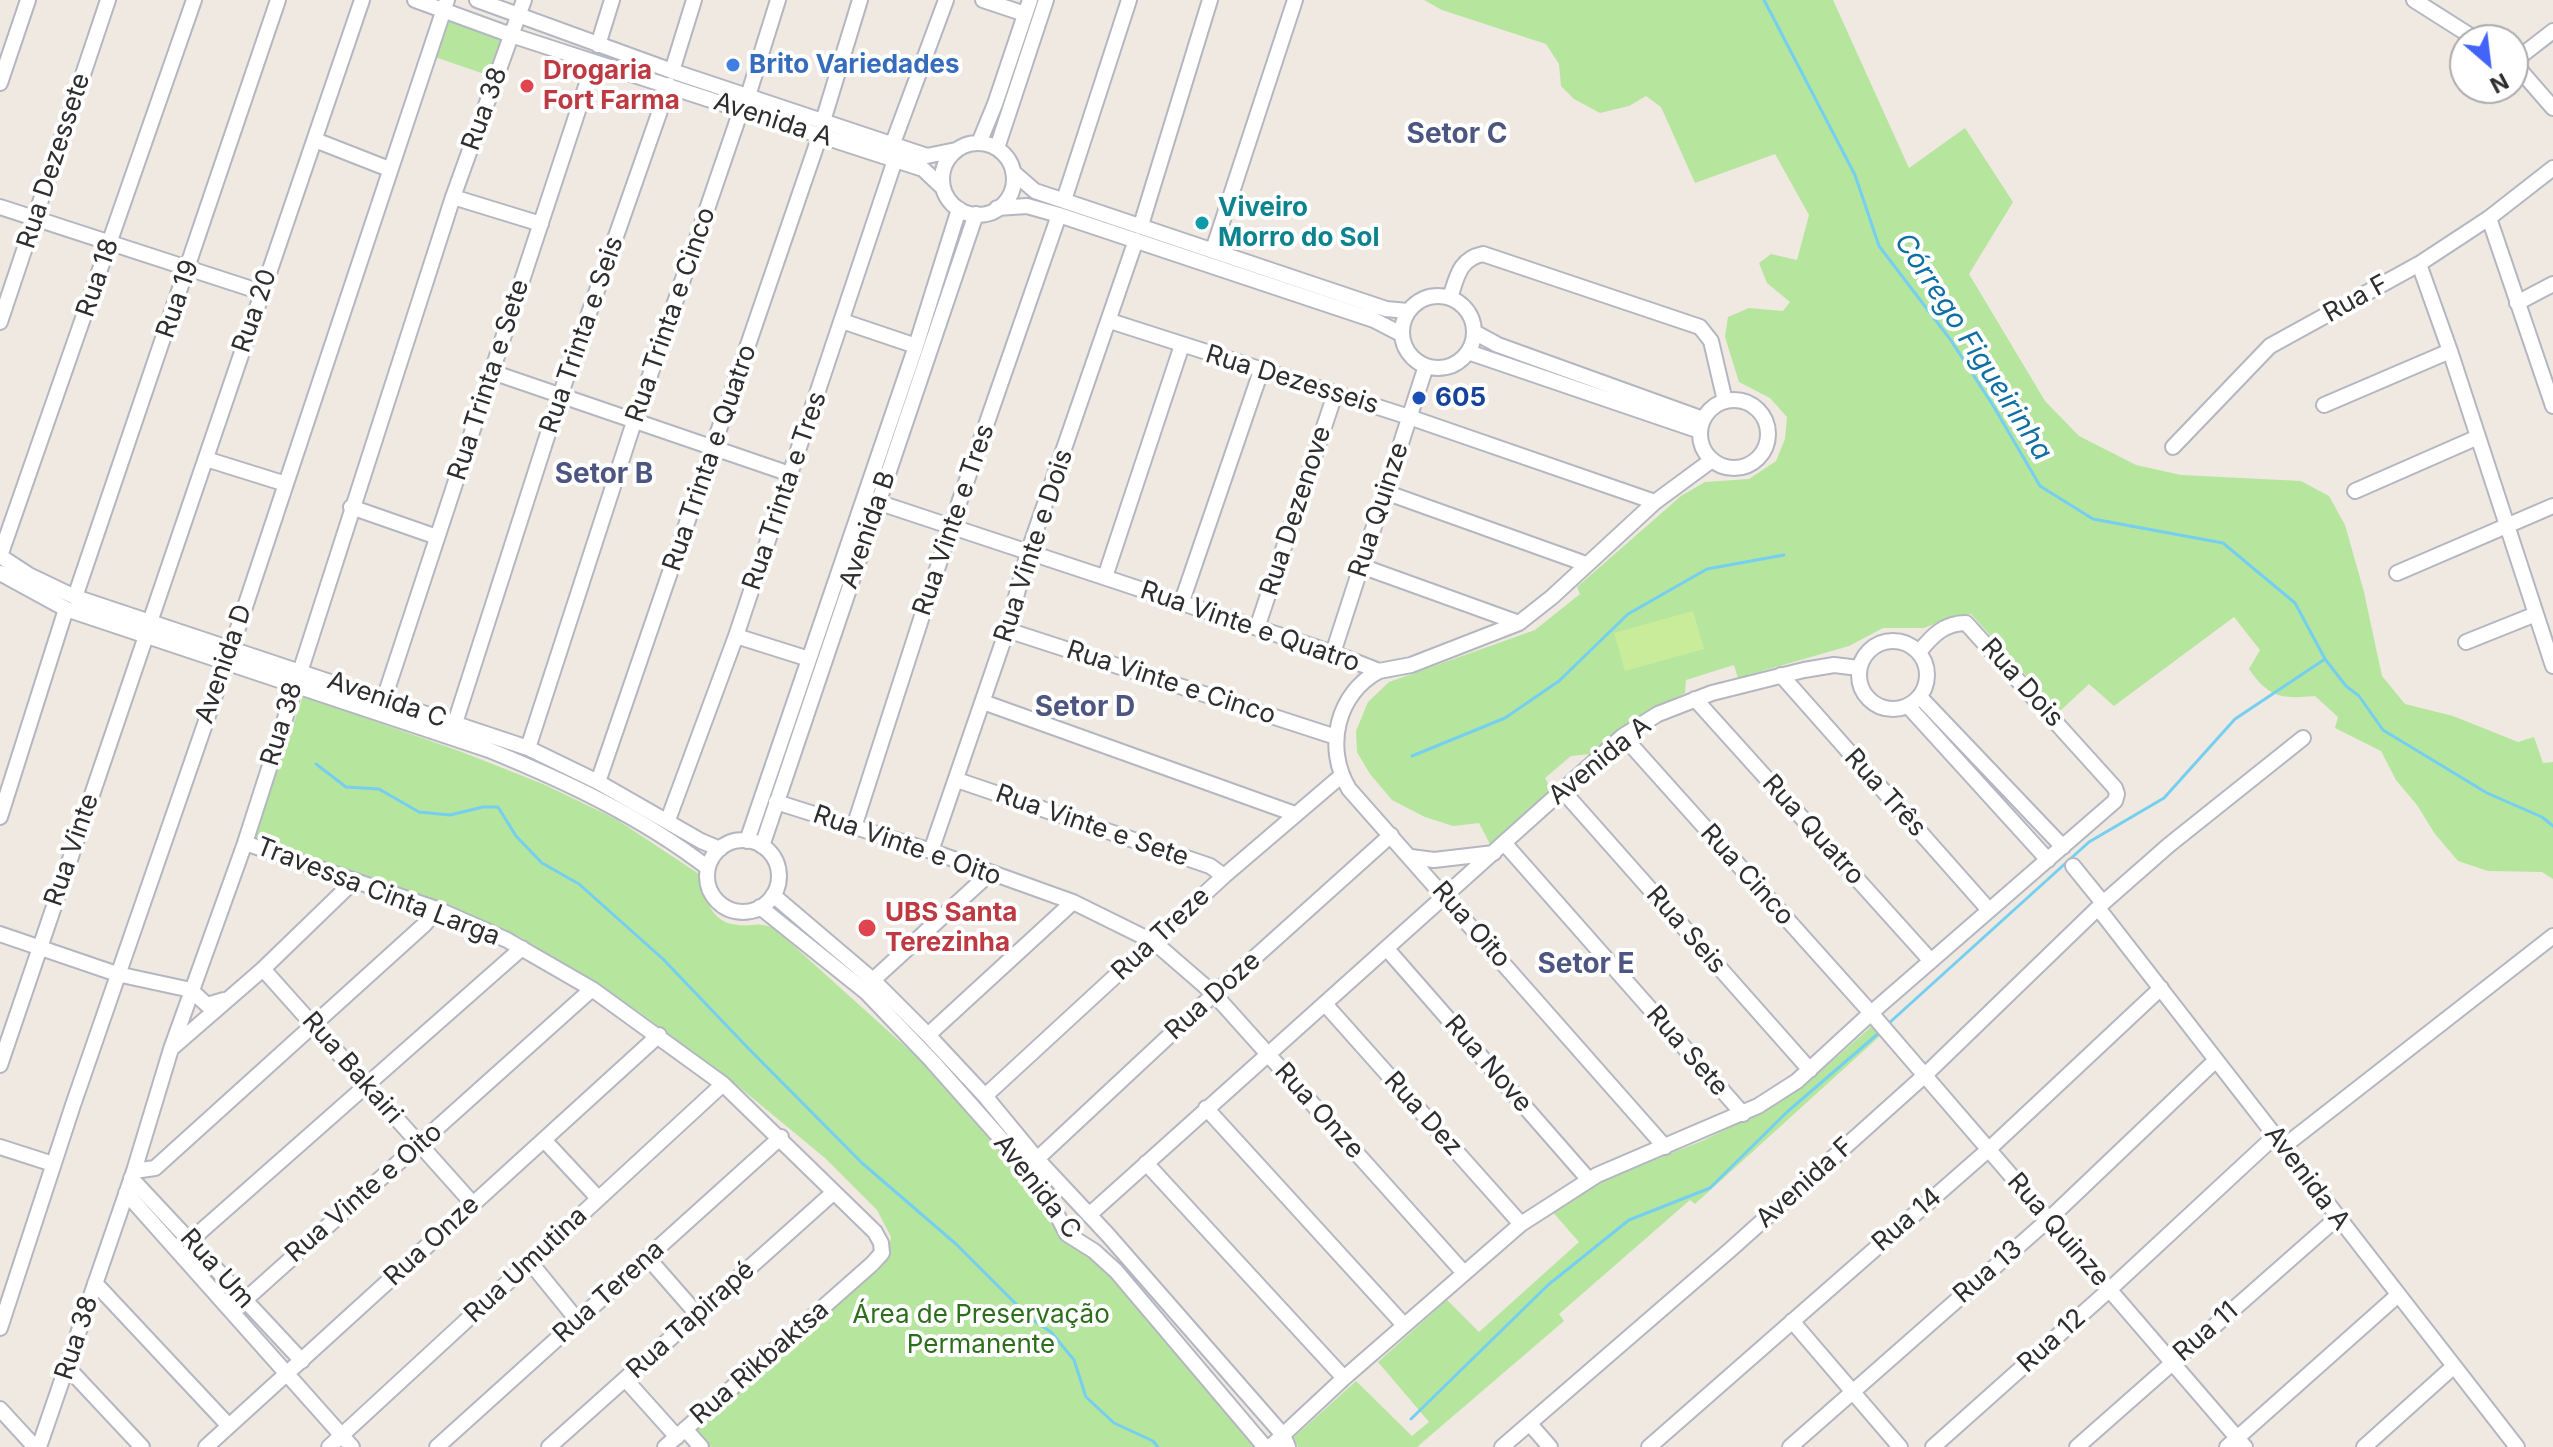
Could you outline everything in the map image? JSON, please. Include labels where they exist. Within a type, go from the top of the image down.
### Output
[{"type":"street","points":[[0,83],[28,0]]},
{"type":"street","name":"Rua Dezessete","points":[[0,322],[108,0]]},
{"type":"street","name":"Rua 18","points":[[0,556],[194,0]]},
{"type":"street","name":"Rua 19","points":[[71,603],[189,267],[278,0]]},
{"type":"street","name":"Rua 20","points":[[148,629],[362,0]]},
{"type":"street","name":"Avenida A","points":[[415,0],[445,5],[511,35],[594,62],[670,78]]},
{"type":"street","name":"Rua 38","points":[[37,1447],[68,1368],[171,1049],[245,843],[453,197],[524,0]]},
{"type":"street","points":[[598,45],[612,0]]},
{"type":"street","name":"Rua Trinta e Seis","points":[[455,723],[560,396],[694,0]]},
{"type":"street","name":"Rua Trinta e Cinco","points":[[528,748],[634,422],[778,0]]},
{"type":"street","name":"Rua Trinta e Quatro","points":[[598,782],[821,128],[860,0]]},
{"type":"street","points":[[893,143],[946,0]]},
{"type":"street","points":[[979,143],[1028,7],[983,0]]},
{"type":"street","points":[[997,148],[1046,0]]},
{"type":"street","name":"Rua Vinte e Tres","points":[[854,827],[951,526],[1062,208],[1129,0]]},
{"type":"street","points":[[1141,225],[1210,0]]},
{"type":"street","points":[[1213,250],[1295,0]]},
{"type":"street","points":[[2414,0],[2452,24]]},
{"type":"street","name":"Avenida A","points":[[482,1],[598,45],[670,78],[821,128],[923,169],[943,188]]},
{"type":"street","name":"Avenida D","points":[[0,1328],[445,5]]},
{"type":"street","points":[[494,28],[500,9]]},
{"type":"street","points":[[2529,50],[2553,31]]},
{"type":"street","name":"Rua Trinta e Sete","points":[[384,699],[594,62]]},
{"type":"street","points":[[2529,80],[2553,108]]},
{"type":"street","name":"Avenida A","points":[[821,128],[893,143],[927,156],[956,150]]},
{"type":"street","points":[[315,140],[389,169]]},
{"type":"street","points":[[1401,334],[1374,320],[1136,240],[1062,208],[1013,172],[997,148],[979,143],[956,150],[944,167],[943,188],[947,198],[959,209],[976,214],[997,208],[1062,208],[1141,225],[1386,309],[1408,311]]},
{"type":"street","name":"Rua Trinta e Tres","points":[[668,820],[736,636],[895,160]]},
{"type":"street","name":"Rua F","points":[[2173,447],[2270,346],[2419,264],[2489,218],[2553,168]]},
{"type":"street","points":[[997,208],[1011,193],[1013,172]]},
{"type":"street","points":[[453,197],[541,224]]},
{"type":"street","points":[[0,207],[261,292]]},
{"type":"street","name":"Avenida B","points":[[747,841],[916,346],[959,209]]},
{"type":"street","name":"Avenida B","points":[[762,846],[976,214]]},
{"type":"street","points":[[2489,218],[2517,303],[2550,386],[2553,406]]},
{"type":"street","name":"Rua Vinte e Dois","points":[[931,851],[1007,630],[1028,553],[1136,240]]},
{"type":"street","points":[[1450,298],[1461,267],[1472,256],[1483,254],[1700,327],[1711,341],[1725,401]]},
{"type":"street","points":[[2419,264],[2553,666]]},
{"type":"street","points":[[2517,303],[2553,284]]},
{"type":"street","points":[[1427,297],[1450,298],[1471,318],[1474,332],[1468,352],[1449,366],[1426,366],[1409,354],[1401,334],[1408,311],[1427,297]]},
{"type":"street","points":[[842,321],[916,346]]},
{"type":"street","name":"Rua Dezesseis","points":[[1110,321],[1409,417],[1655,502]]},
{"type":"street","points":[[1474,332],[1498,345],[1702,425]]},
{"type":"street","points":[[1105,577],[1182,345]]},
{"type":"street","points":[[2324,405],[2450,351]]},
{"type":"street","points":[[1468,352],[1702,425]]},
{"type":"street","name":"Rua Quinze","points":[[1333,653],[1426,366]]},
{"type":"street","points":[[1181,604],[1261,371]]},
{"type":"street","points":[[492,372],[790,474]]},
{"type":"street","name":"Rua Dezenove","points":[[1257,628],[1335,394]]},
{"type":"street","points":[[1725,401],[1748,402],[1765,418],[1768,441],[1763,452],[1745,466],[1734,468],[1712,460],[1700,443],[1702,425],[1716,405],[1725,401]]},
{"type":"street","points":[[2355,491],[2478,437]]},
{"type":"street","points":[[206,459],[286,484]]},
{"type":"street","name":"Rua Vinte e Quatro","points":[[877,502],[1379,671],[1411,665],[1519,623],[1552,597],[1655,502],[1712,460]]},
{"type":"street","points":[[1385,492],[1586,564]]},
{"type":"street","points":[[2397,573],[2553,506]]},
{"type":"street","points":[[351,507],[437,537]]},
{"type":"street","name":"Avenida C","points":[[0,556],[71,603]]},
{"type":"street","points":[[1361,566],[1519,623]]},
{"type":"street","name":"Avenida C","points":[[0,573],[71,603],[228,656],[294,685],[489,750],[535,769],[649,828],[708,868]]},
{"type":"street","points":[[0,817],[71,603]]},
{"type":"street","points":[[2466,642],[2536,614]]},
{"type":"street","name":"Rua Dois","points":[[1919,652],[1934,633],[1957,623],[1966,623],[2115,788],[2115,801],[2063,847]]},
{"type":"street","name":"Rua Vinte","points":[[0,1065],[148,629]]},
{"type":"street","name":"Rua Vinte e Cinco","points":[[1007,630],[1336,737]]},
{"type":"street","points":[[736,636],[809,659]]},
{"type":"street","points":[[1890,641],[1910,645],[1919,652],[1928,679],[1914,702],[1886,709],[1876,706],[1861,689],[1859,668],[1870,649],[1890,641]]},
{"type":"street","name":"Avenida C","points":[[228,656],[299,670],[528,748],[598,782],[720,849]]},
{"type":"street","name":"Avenida A","points":[[1445,897],[1623,736],[1658,714],[1695,699],[1781,675],[1834,665],[1859,668]]},
{"type":"street","points":[[1341,776],[1336,737],[1345,708],[1359,685],[1379,671]]},
{"type":"street","name":"Rua Três","points":[[1781,675],[1989,910]]},
{"type":"street","name":"Rua Quatro","points":[[1695,699],[1931,961]]},
{"type":"street","points":[[983,702],[1295,814]]},
{"type":"street","points":[[1268,1447],[1286,1441],[1344,1378],[1521,1224],[1589,1180],[1743,1114],[1797,1081],[1879,1023],[1931,961],[2063,847],[1914,702]]},
{"type":"street","points":[[1914,702],[2048,860]]},
{"type":"street","name":"Rua Cinco","points":[[1623,736],[1879,1023]]},
{"type":"street","name":"Avenida F","points":[[1502,1447],[1730,1250],[1924,1076],[2100,906],[2169,845],[2303,738]]},
{"type":"street","name":"Rua Treze","points":[[985,1096],[1224,876],[1341,776]]},
{"type":"street","name":"Rua Oito","points":[[1341,776],[1349,789],[1665,1147]]},
{"type":"street","name":"Rua Vinte e Sete","points":[[957,780],[1210,866],[1224,876]]},
{"type":"street","name":"Rua Seis","points":[[1562,790],[1810,1070]]},
{"type":"street","name":"Rua Vinte e Oito","points":[[776,802],[931,851],[1073,902],[1154,942],[1214,994],[1269,1055]]},
{"type":"street","name":"Rua Doze","points":[[1037,1159],[1391,835]]},
{"type":"street","points":[[747,841],[762,846],[776,861],[779,872],[773,895],[760,907],[744,912],[723,906],[709,889],[708,868],[720,849],[733,842],[747,841]]},
{"type":"street","name":"Travessa Cinta Larga","points":[[245,843],[437,909],[522,948],[592,989],[723,1084],[781,1137],[875,1232],[881,1243]]},
{"type":"street","points":[[1411,857],[1434,860],[1499,849]]},
{"type":"street","name":"Rua Sete","points":[[1499,849],[1743,1114]]},
{"type":"street","name":"Avenida A","points":[[2073,866],[2161,988],[2509,1444]]},
{"type":"street","points":[[873,980],[989,874]]},
{"type":"street","points":[[171,1049],[263,969],[354,881]]},
{"type":"street","name":"Avenida C","points":[[773,895],[873,980],[928,1035],[985,1096],[1286,1441]]},
{"type":"street","name":"Rua Onze","points":[[1445,897],[1269,1055],[1464,1273]]},
{"type":"street","points":[[928,1035],[1073,902]]},
{"type":"street","name":"Avenida C","points":[[760,907],[866,992],[932,1061],[1041,1184],[1067,1234],[1105,1259],[1268,1447]]},
{"type":"street","points":[[130,1181],[153,1170],[425,924],[437,909]]},
{"type":"street","points":[[0,934],[117,974],[191,990],[207,1005],[231,996]]},
{"type":"street","name":"Rua 12","points":[[1933,1447],[2279,1142],[2553,936]]},
{"type":"street","points":[[191,1240],[522,948]]},
{"type":"street","name":"Rua Nove","points":[[1387,949],[1589,1180]]},
{"type":"street","name":"Rua Bakairi","points":[[263,969],[473,1204]]},
{"type":"street","name":"Rua 14","points":[[1649,1447],[1988,1150],[2161,988]]},
{"type":"street","name":"Rua Vinte e Oito","points":[[245,1300],[592,989]]},
{"type":"street","name":"Rua Dez","points":[[1325,1004],[1521,1224]]},
{"type":"street","name":"Rua Quinze","points":[[1879,1023],[2172,1362],[2236,1444]]},
{"type":"street","name":"Rua Onze","points":[[206,1447],[659,1035]]},
{"type":"street","points":[[1088,1214],[1269,1055]]},
{"type":"street","name":"Rua 13","points":[[1790,1447],[2048,1220],[2216,1060]]},
{"type":"street","name":"Rua Umutina","points":[[329,1447],[347,1441],[530,1262],[723,1084]]},
{"type":"street","points":[[1206,1108],[1404,1325]]},
{"type":"street","name":"Rua Terena","points":[[437,1447],[781,1137]]},
{"type":"street","points":[[545,1141],[598,1198]]},
{"type":"street","points":[[141,1145],[155,1152],[176,1149]]},
{"type":"street","points":[[0,1147],[53,1164]]},
{"type":"street","points":[[1146,1163],[1344,1378]]},
{"type":"street","name":"Rua Um","points":[[130,1181],[191,1240],[302,1361]]},
{"type":"street","name":"Rua Um","points":[[130,1181],[347,1441]]},
{"type":"street","name":"Rua Tapirapé","points":[[549,1447],[834,1192]]},
{"type":"street","points":[[1059,1220],[1062,1207],[1071,1202],[1088,1214],[1096,1235],[1084,1245]]},
{"type":"street","name":"Rua 11","points":[[2077,1447],[2337,1218]]},
{"type":"street","name":"Rua Rikbaktsa","points":[[676,1438],[872,1264],[882,1253],[881,1243]]},
{"type":"street","points":[[648,1258],[697,1314]]},
{"type":"street","points":[[530,1262],[578,1321]]},
{"type":"street","points":[[95,1283],[229,1426]]},
{"type":"street","points":[[2236,1444],[2398,1295]]},
{"type":"street","points":[[1792,1321],[1900,1447]]},
{"type":"street","points":[[2364,1447],[2453,1367]]},
{"type":"street","points":[[68,1368],[142,1447]]},
{"type":"street","points":[[625,1379],[676,1438],[701,1447]]},
{"type":"street","points":[[0,1409],[37,1447]]},
{"type":"street","points":[[1530,1424],[1550,1447]]},
{"type":"green space","points":[[1424,0],[1833,0],[1909,168],[1965,128],[2013,202],[1969,274],[2045,401],[2079,436],[2136,465],[2181,475],[2301,481],[2329,496],[2345,525],[2364,592],[2382,676],[2405,704],[2453,716],[2518,742],[2534,737],[2543,763],[2553,762],[2553,879],[2542,872],[2488,871],[2458,861],[2396,780],[2381,751],[2335,728],[2338,717],[2315,696],[2277,694],[2256,679],[2249,669],[2260,650],[2234,617],[2114,706],[2089,684],[2059,712],[1971,614],[1949,618],[1924,628],[1883,628],[1849,646],[1738,678],[1734,665],[1686,680],[1685,693],[1624,726],[1590,754],[1571,756],[1545,778],[1551,789],[1491,846],[1479,823],[1453,826],[1425,817],[1392,800],[1370,774],[1357,752],[1356,731],[1368,702],[1389,682],[1535,630],[1580,594],[1577,587],[1681,496],[1705,482],[1749,479],[1776,461],[1785,439],[1787,417],[1770,398],[1739,382],[1725,337],[1728,317],[1749,308],[1783,311],[1790,302],[1767,283],[1759,263],[1771,254],[1797,260],[1809,215],[1775,154],[1695,183],[1661,107],[1646,96],[1629,106],[1600,113],[1574,99],[1561,86],[1559,64],[1546,44],[1442,10]]},
{"type":"green space","points":[[448,20],[506,40],[493,77],[435,57]]},
{"type":"green space","points":[[1693,611],[1704,649],[1625,671],[1614,633]]},
{"type":"green space","name":"Área de Preservação Permanente","points":[[303,696],[462,752],[543,784],[616,819],[699,874],[706,899],[721,919],[738,925],[774,928],[928,1067],[1041,1195],[1061,1241],[1097,1260],[1254,1447],[711,1447],[696,1431],[887,1258],[891,1237],[877,1210],[825,1158],[727,1077],[638,1011],[522,938],[450,905],[254,838]]},
{"type":"green space","points":[[1873,1025],[1881,1035],[1695,1204],[1690,1200],[1559,1314],[1564,1321],[1417,1447],[1298,1447],[1293,1438],[1356,1381],[1412,1436],[1429,1422],[1378,1362],[1447,1300],[1479,1332],[1579,1242],[1550,1209],[1592,1184],[1702,1141],[1777,1104],[1805,1085]]},
{"type":"waterway","name":"Córrego Figueirinha","points":[[1764,0],[1855,175],[1879,246],[1950,339],[2040,486],[2093,519],[2223,543],[2295,603],[2325,659],[2346,686],[2359,696],[2383,730],[2487,793],[2542,817],[2553,826]]},
{"type":"waterway","points":[[1412,756],[1505,718],[1559,681],[1628,614],[1707,569],[1784,555]]},
{"type":"waterway","points":[[1888,1024],[2089,842],[2164,798],[2235,719],[2325,659]]},
{"type":"waterway","points":[[316,764],[346,787],[379,789],[419,812],[450,815],[483,807],[498,807],[516,836],[542,863],[579,884],[663,959],[862,1163],[956,1244],[1030,1318],[1051,1332],[1074,1360],[1086,1397],[1114,1423],[1153,1441],[1158,1447]]},
{"type":"waterway","points":[[1411,1419],[1548,1285],[1629,1220],[1710,1188],[1787,1112],[1880,1032]]},
{"type":"place","name":"Brito Variedades","points":[[733,65]]},
{"type":"place","name":"Drogaria Fort Farma","points":[[527,86]]},
{"type":"place","name":"Viveiro Morro do Sol","points":[[1202,223]]},
{"type":"place","name":"605","points":[[1419,398]]},
{"type":"place","name":"UBS Santa Terezinha","points":[[867,928]]},
{"type":"district","name":"Setor C","points":[[1457,135]]},
{"type":"district","name":"Setor B","points":[[604,475]]},
{"type":"district","name":"Setor D","points":[[1085,708]]},
{"type":"district","name":"Setor E","points":[[1586,965]]}]
